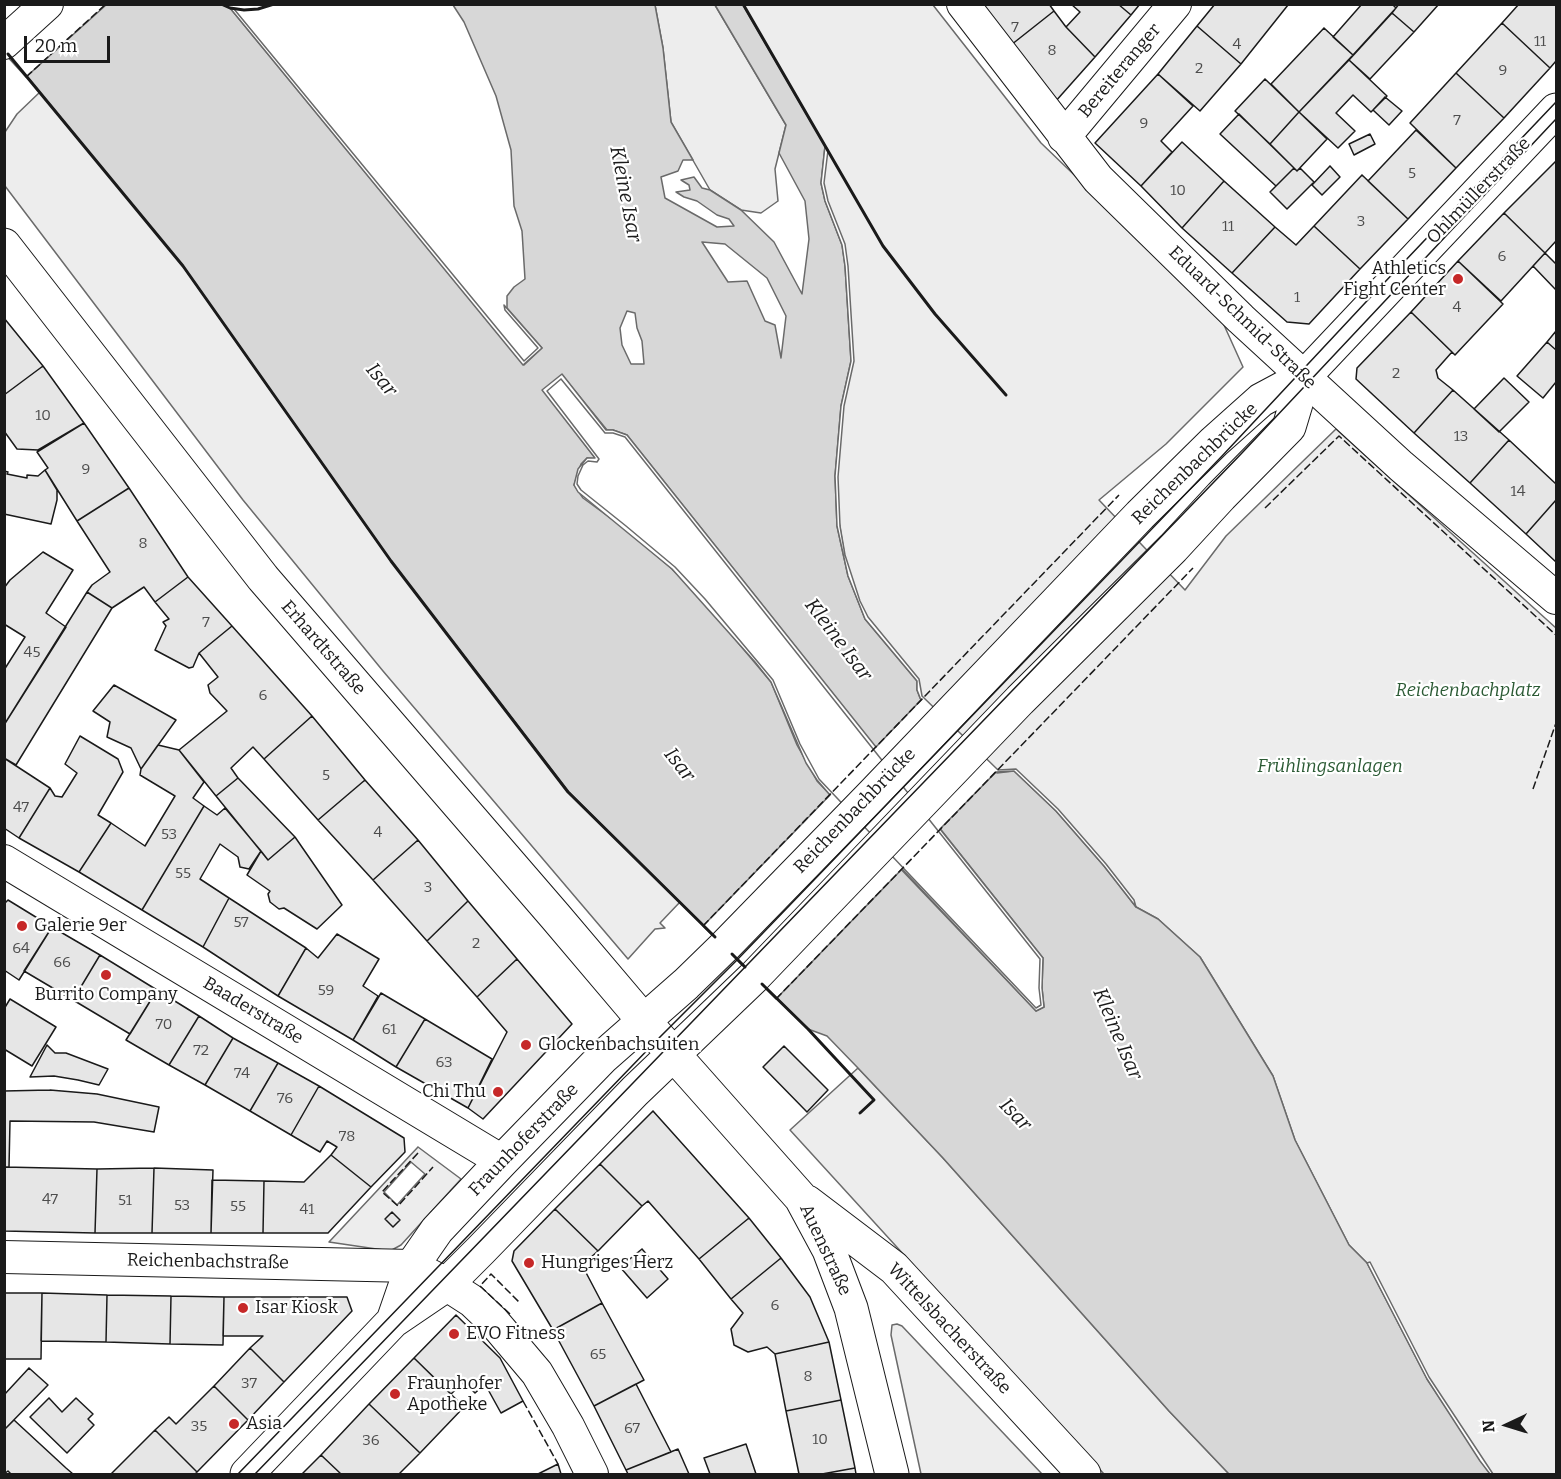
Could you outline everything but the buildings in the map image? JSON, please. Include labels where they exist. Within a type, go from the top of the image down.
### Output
[{"type":"main road","name":"Ohlmüllerstraße","points":[[1304,377],[1557,110]]},
{"type":"main road","name":"Erhardtstraße","points":[[4,245],[263,578],[658,1038]]},
{"type":"main road","name":"Reichenbachbrücke","points":[[658,1038],[686,984],[873,794],[1140,515],[1214,442],[1261,400],[1304,377]]},
{"type":"main road","points":[[658,1038],[754,977],[1020,700],[1173,548],[1289,427],[1304,377]]},
{"type":"main road","name":"Fraunhoferstraße","points":[[393,1321],[412,1266],[437,1230],[603,1057],[658,1038]]},
{"type":"main road","name":"Fraunhoferstraße","points":[[247,1474],[393,1321],[446,1285],[635,1090],[658,1038]]},
{"type":"main road","name":"Auenstraße","points":[[658,1038],[801,1198],[829,1250],[851,1308],[892,1474]]},
{"type":"main road","name":"Wittelsbacherstraße","points":[[801,1198],[894,1268],[1084,1474]]},
{"type":"street","points":[[4,43],[47,4]]},
{"type":"street","name":"Eduard-Schmid-Straße","points":[[963,4],[1098,179],[1241,319],[1304,377],[1401,465],[1557,598]]},
{"type":"street","name":"Bereiteranger","points":[[1064,136],[1175,4]]},
{"type":"street","name":"Baaderstraße","points":[[4,861],[502,1161]]},
{"type":"street","name":"Reichenbachstraße","points":[[4,1257],[412,1266]]},
{"type":"street","points":[[412,1266],[472,1301],[493,1321],[537,1373],[568,1426],[592,1474]]},
{"type":"shaded area","points":[[655,5],[715,5],[786,125],[775,169],[778,201],[761,213],[741,210],[710,190],[671,122],[663,48]]},
{"type":"shaded area","name":"Frühlingsanlagen","points":[[743,5],[933,5],[1041,143],[1219,314],[1243,367],[1166,444],[1099,500],[1185,590],[1226,536],[1336,429],[1556,628],[1556,1474],[1490,1474],[1427,1379],[1367,1263],[1349,1245],[1295,1140],[1273,1076],[1200,957],[1158,919],[1136,907],[920,698],[865,619],[848,576],[835,497],[845,266]]},
{"type":"shaded area","points":[[40,92],[183,266],[391,561],[568,791],[680,902],[660,923],[665,928],[655,929],[628,959],[383,671],[243,500],[5,186],[5,132],[17,114]]},
{"type":"shaded area","points":[[858,1068],[943,1158],[1169,1411],[1229,1474],[1104,1474],[790,1130]]},
{"type":"shaded area","points":[[418,1147],[461,1179],[401,1245],[390,1251],[329,1242]],"holes":[[[411,1162],[425,1174],[397,1205],[384,1192]]]},
{"type":"shaded area","points":[[892,1325],[902,1326],[1042,1474],[921,1474],[891,1335]]},
{"type":"water","points":[[221,4],[230,8],[524,365],[542,348],[507,308],[507,296],[525,279],[522,231],[514,206],[511,150],[496,96],[464,22],[453,5],[655,5],[663,48],[671,122],[693,160],[683,160],[678,171],[661,177],[665,198],[717,227],[734,226],[729,219],[717,215],[697,201],[676,192],[690,190],[689,185],[681,180],[694,177],[702,188],[710,190],[741,210],[774,242],[802,294],[809,239],[805,201],[779,153],[786,125],[715,5],[743,5],[825,146],[821,183],[825,201],[842,245],[851,361],[841,406],[835,476],[837,526],[848,576],[865,619],[917,681],[920,698],[997,773],[1014,771],[1056,811],[1136,907],[1158,919],[1200,957],[1273,1076],[1295,1140],[1349,1245],[1367,1263],[1427,1379],[1490,1474],[1229,1474],[1169,1411],[943,1158],[858,1068],[827,1036],[808,1029],[568,791],[391,561],[183,266],[5,50],[4,5]],"holes":[[[702,242],[725,244],[767,278],[786,316],[781,358],[775,325],[765,321],[747,281],[728,282]],[[627,311],[635,313],[642,341],[644,364],[631,364],[622,345],[620,328]],[[562,375],[607,430],[627,435],[1043,958],[1044,1007],[1036,1011],[817,781],[797,745],[771,682],[703,601],[672,569],[624,528],[583,498],[574,485],[581,464],[587,458],[596,459],[543,390]]]},
{"type":"pier","points":[[5,5],[106,5],[26,77],[4,53]]},
{"type":"pier","points":[[230,8],[234,9],[524,361],[538,348],[505,310],[504,305],[542,348],[523,365]]},
{"type":"pier","points":[[825,146],[828,150],[824,183],[828,201],[845,244],[848,266],[854,361],[844,406],[838,477],[840,526],[845,555],[860,601],[868,617],[919,679],[922,696],[998,770],[1016,769],[1058,809],[1106,864],[1134,900],[1136,907],[1056,811],[1014,771],[996,772],[940,829],[1043,958],[1044,1007],[1036,1011],[902,869],[776,999],[703,926],[830,795],[806,763],[771,682],[755,662],[672,569],[578,492],[574,485],[578,469],[587,458],[595,458],[542,390],[562,374],[606,430],[627,435],[876,747],[921,700],[917,690],[917,681],[865,619],[848,576],[837,526],[835,476],[841,406],[851,361],[842,245],[825,201],[821,183]],"holes":[[[561,379],[605,433],[625,437],[1040,959],[1041,1005],[1036,1008],[819,779],[800,744],[773,680],[705,599],[675,567],[581,490],[577,484],[583,465],[588,461],[597,462],[599,459],[547,391]]]},
{"type":"pier","points":[[1370,1262],[1429,1377],[1493,1474],[1490,1474],[1480,1461],[1427,1379],[1367,1263]]},
{"type":"tram line","points":[[238,1474],[1223,455],[1556,102]]},
{"type":"tram line","points":[[255,1474],[1241,454],[1556,119]]},
{"type":"fence","points":[[26,77],[106,4]]},
{"type":"fence","points":[[1265,508],[1339,436],[1556,635]]},
{"type":"fence","points":[[703,926],[1119,495]]},
{"type":"fence","points":[[776,999],[1193,568]]},
{"type":"fence","points":[[1533,789],[1556,723]]},
{"type":"fence","points":[[418,1153],[382,1192],[398,1206],[433,1167]]},
{"type":"fence","points":[[510,1314],[480,1286],[491,1274],[520,1303]]},
{"type":"fence","points":[[523,1401],[558,1464]]},
{"type":"wall","points":[[221,4],[244,10],[274,4]]},
{"type":"wall","points":[[743,4],[883,246],[935,314],[1006,395]]},
{"type":"wall","points":[[8,54],[183,266],[391,561],[568,792],[715,937]]},
{"type":"wall","points":[[732,954],[745,967]]},
{"type":"wall","points":[[762,984],[808,1029],[874,1100],[860,1113]]},
{"type":"place","name":"Athletics Fight Center","points":[[1458,279]]},
{"type":"place","name":"Galerie 9er","points":[[22,926]]},
{"type":"place","name":"Burrito Company","points":[[106,975]]},
{"type":"place","name":"Glockenbachsuiten","points":[[526,1045]]},
{"type":"place","name":"Chi Thu","points":[[498,1092]]},
{"type":"place","name":"Hungriges Herz","points":[[529,1263]]},
{"type":"place","name":"Isar Kiosk","points":[[243,1308]]},
{"type":"place","name":"EVO Fitness","points":[[454,1334]]},
{"type":"place","name":"Fraunhofer Apotheke","points":[[395,1394]]},
{"type":"place","name":"Asia","points":[[234,1424]]},
{"type":"water label","name":"Kleine Isar","points":[[625,194]]},
{"type":"water label","name":"Isar","points":[[381,380]]},
{"type":"water label","name":"Kleine Isar","points":[[838,640]]},
{"type":"water label","name":"Isar","points":[[679,765]]},
{"type":"water label","name":"Kleine Isar","points":[[1117,1034]]},
{"type":"water label","name":"Isar","points":[[1015,1115]]},
{"type":"park label","name":"Reichenbachplatz","points":[[1468,691]]}]
